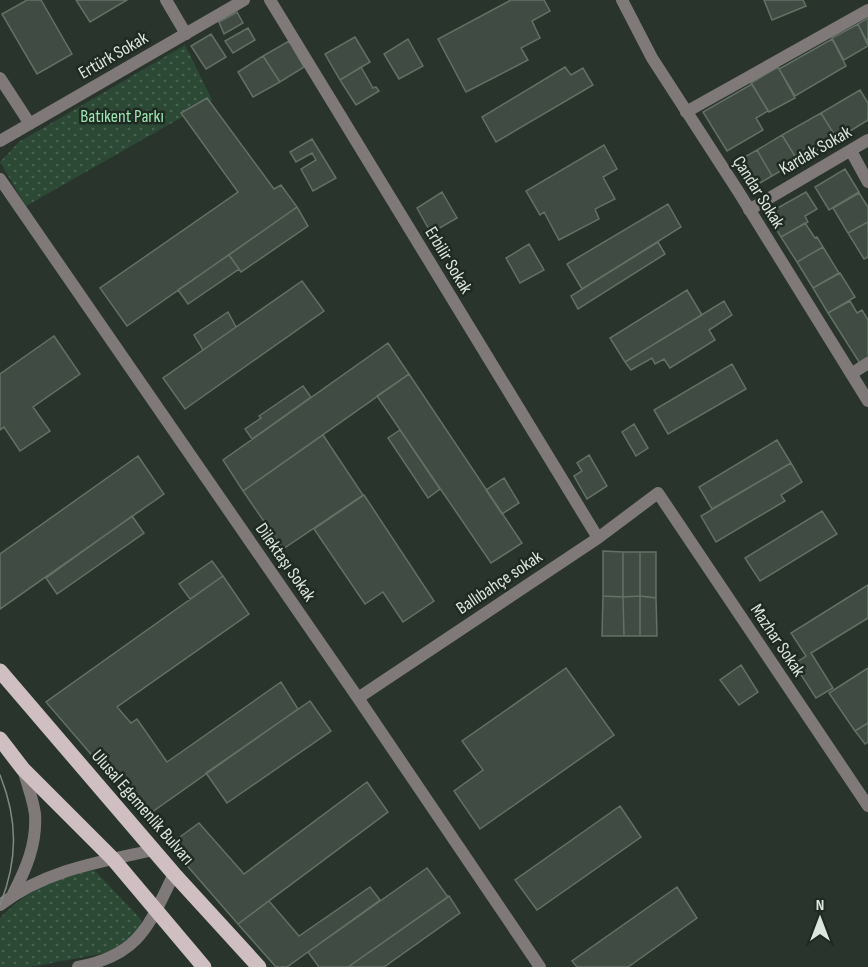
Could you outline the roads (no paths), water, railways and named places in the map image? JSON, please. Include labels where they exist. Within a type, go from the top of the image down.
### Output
[{"type":"main road","name":"Ulusal Egemenlik Bulvarı","points":[[0,671],[174,874],[259,967]]},
{"type":"main road","points":[[0,740],[22,769],[112,859],[204,967]]},
{"type":"street","points":[[166,0],[186,34]]},
{"type":"street","name":"Ertürk Sokak","points":[[0,141],[244,0]]},
{"type":"street","name":"Erbilir Sokak","points":[[270,0],[598,538]]},
{"type":"street","name":"Çandar Sokak","points":[[622,0],[652,58],[868,401]]},
{"type":"street","points":[[686,112],[865,7]]},
{"type":"street","points":[[0,78],[30,124]]},
{"type":"street","name":"Kardak Sokak","points":[[749,210],[868,140]]},
{"type":"street","points":[[851,151],[868,182]]},
{"type":"street","name":"Dilektaşı Sokak","points":[[0,179],[358,698],[540,967]]},
{"type":"street","points":[[851,374],[868,363]]},
{"type":"street","name":"Ballıbahçe sokak","points":[[358,698],[598,538],[658,493]]},
{"type":"street","name":"Mazhar Sokak","points":[[658,493],[868,806]]},
{"type":"street","points":[[12,895],[30,858],[34,835],[33,808],[22,769]]},
{"type":"street","points":[[0,904],[36,882],[71,868],[154,850]]},
{"type":"street","points":[[78,967],[92,964],[125,950],[143,933],[174,874]]},
{"type":"tram line","points":[[0,775],[10,808],[14,840],[10,872],[0,905]]},
{"type":"park label","name":"Batıkent Parkı","points":[[122,116]]}]
